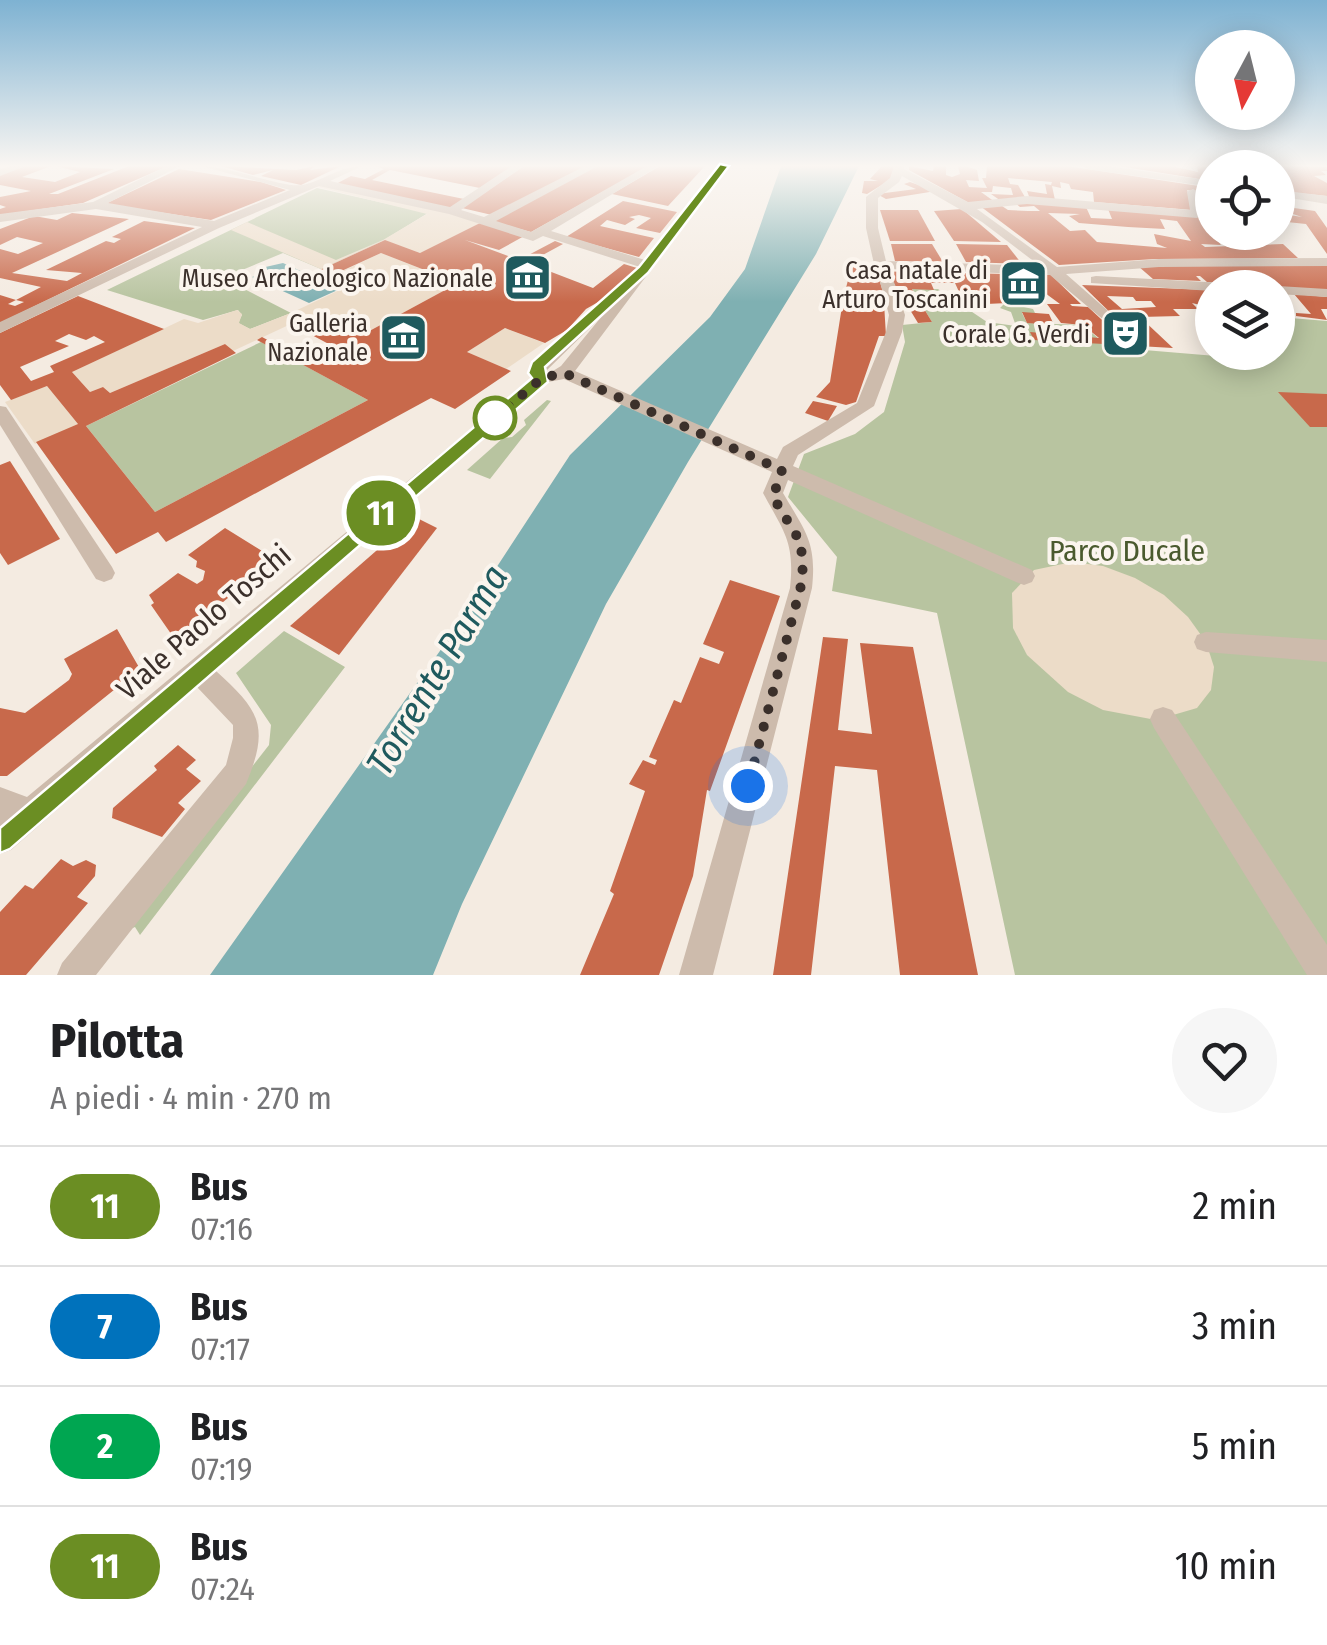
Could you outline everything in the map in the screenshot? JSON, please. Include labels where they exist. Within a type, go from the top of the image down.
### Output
[{"type":"street","points":[[0,218],[48,212]]},
{"type":"street","points":[[134,212],[214,225]]},
{"type":"street","points":[[0,328],[246,212]]},
{"type":"street","points":[[454,212],[645,267]]},
{"type":"street","points":[[486,221],[504,212]]},
{"type":"street","points":[[545,235],[582,212]]},
{"type":"street","points":[[560,371],[688,212]]},
{"type":"street","points":[[696,975],[801,588],[801,543],[773,497],[774,466],[802,441],[865,406],[894,332],[896,315],[882,273],[872,212]]},
{"type":"street","points":[[974,212],[1059,275],[1118,328]]},
{"type":"street","points":[[1167,212],[1197,212]]},
{"type":"street","points":[[1059,275],[1126,266],[1233,260],[1327,262]]},
{"type":"street","points":[[1126,266],[1148,283]]},
{"type":"street","points":[[560,371],[645,267]]},
{"type":"street","points":[[882,273],[1059,275],[1195,285]]},
{"type":"street","points":[[1295,291],[1327,293]]},
{"type":"street","points":[[560,371],[1024,576]]},
{"type":"street","name":"Viale Paolo Toschi","points":[[0,839],[197,670],[560,371]]},
{"type":"street","points":[[3,424],[104,573]]},
{"type":"street","points":[[1206,642],[1327,651]]},
{"type":"street","points":[[74,975],[236,774],[250,742],[247,718],[197,670]]},
{"type":"street","points":[[1163,720],[1327,975]]},
{"type":"street","points":[[0,802],[30,814]]},
{"type":"green space","points":[[269,212],[428,213],[384,240],[321,269],[283,253],[223,278],[291,313],[250,329],[238,323],[242,315],[238,310],[203,320],[107,290]]},
{"type":"green space","name":"Parco Ducale","points":[[912,289],[938,289],[987,322],[1016,326],[1011,312],[1000,308],[1005,303],[1033,309],[1035,313],[1022,313],[1027,323],[1083,325],[1108,347],[1195,354],[1195,370],[1295,370],[1295,318],[1327,321],[1327,975],[1015,975],[937,613],[832,591],[837,557],[788,497],[804,454],[855,434],[884,412],[905,342],[902,325],[932,322]]},
{"type":"green space","points":[[261,342],[368,400],[155,512],[86,426]]},
{"type":"green space","points":[[547,400],[551,401],[490,479],[467,470],[503,438],[512,437],[526,425],[524,420]]},
{"type":"green space","points":[[284,631],[345,667],[140,935],[135,927],[123,932],[269,745],[271,725],[236,673]]},
{"type":"shaded area","points":[[417,212],[443,212],[482,222],[420,253],[384,240],[321,269],[231,230],[247,222],[336,260],[383,240],[427,214]]},
{"type":"shaded area","points":[[381,253],[458,283],[362,335],[293,323],[233,351],[225,344],[110,393],[103,387],[90,392],[72,372],[184,319],[198,323],[237,310],[242,314],[239,323],[250,329],[350,285],[332,276]]},
{"type":"shaded area","points":[[505,328],[544,343],[506,369],[467,352]]},
{"type":"shaded area","points":[[47,386],[78,424],[35,444],[5,402]]},
{"type":"shaded area","points":[[1072,562],[1103,566],[1135,578],[1164,595],[1188,617],[1206,642],[1214,667],[1211,690],[1197,708],[1156,720],[1103,710],[1068,692],[1027,655],[1013,628],[1012,593],[1034,570]]},
{"type":"water","name":"Torrente Parma","points":[[765,212],[837,212],[816,254],[606,604],[462,904],[433,975],[210,975],[464,617],[570,455],[710,317],[745,269]]},
{"type":"water","points":[[283,263],[340,289],[309,303],[252,277],[262,273],[261,268]]},
{"type":"building","points":[[155,212],[232,212],[211,220]]},
{"type":"building","points":[[509,212],[568,212],[531,232],[491,221]]},
{"type":"building","points":[[606,212],[677,212],[660,233],[636,228],[651,218],[639,215],[629,217],[635,219],[625,225],[607,220],[600,226],[654,238],[639,257],[566,237]]},
{"type":"building","points":[[880,212],[919,212],[935,241],[890,241]]},
{"type":"building","points":[[934,212],[965,212],[1001,242],[954,241]]},
{"type":"building","points":[[987,212],[1088,212],[1091,218],[1112,219],[1109,212],[1195,216],[1195,250],[1289,250],[1298,258],[1155,259],[1059,265]],"holes":[[[1048,213],[1080,214],[1069,216],[1079,223],[1165,229],[1160,219],[1177,221],[1191,241],[1154,234],[1157,244],[1167,248],[1097,242],[1085,230],[1070,231]]]},
{"type":"building","points":[[1295,212],[1315,212],[1327,228],[1327,254],[1306,224],[1295,223],[1295,216],[1302,217]]},
{"type":"building","points":[[72,213],[129,219],[12,273],[67,281],[82,273],[46,270],[106,241],[114,243],[121,239],[112,237],[144,221],[195,228],[0,323],[0,295],[16,300],[41,287],[0,278],[0,249],[18,254],[43,243],[17,237],[0,245],[0,229],[34,216],[57,220]]},
{"type":"building","points":[[482,222],[526,235],[499,250],[465,240],[519,260],[555,241],[563,244],[528,263],[593,288],[624,264],[637,268],[614,293],[586,309],[567,330],[545,343],[505,328],[467,352],[511,371],[455,409],[431,398],[166,542],[158,532],[116,554],[36,442],[78,424],[47,386],[11,400],[0,385],[0,333],[78,296],[164,329],[72,372],[90,392],[103,387],[110,393],[225,344],[236,353],[86,426],[155,512],[368,400],[257,340],[262,337],[313,364],[340,350],[293,325],[317,313],[362,335],[458,283],[381,253],[324,279],[311,274],[385,240],[420,253]],"holes":[[[69,334],[86,340],[94,336],[105,342],[50,366],[54,372],[31,381],[20,367],[69,346],[55,341]]]},
{"type":"building","points":[[891,244],[932,244],[943,262],[895,261]]},
{"type":"building","points":[[956,244],[1007,245],[1022,264],[966,262]]},
{"type":"building","points":[[849,261],[863,262],[866,271],[1051,275],[1081,304],[1072,306],[1088,307],[1113,330],[1128,330],[1082,285],[1195,289],[1195,309],[1173,309],[1180,316],[1140,317],[1173,348],[1034,340],[1030,332],[1099,338],[1083,325],[1061,323],[1047,304],[1060,304],[1045,293],[1040,293],[1046,301],[965,305],[955,283],[931,283],[934,290],[912,289],[932,322],[918,323],[893,282],[880,282],[883,292],[869,291],[870,302],[884,303],[886,336],[879,336],[856,402],[846,405],[816,397],[830,382],[843,300],[848,280],[853,280],[845,278]],"holes":[[[1107,296],[1133,297],[1136,301],[1151,301],[1156,307],[1122,309]]]},
{"type":"building","points":[[1138,266],[1327,266],[1327,290],[1295,288],[1295,270],[1195,270],[1195,281],[1153,279]]},
{"type":"building","points":[[1295,294],[1327,297],[1327,309],[1321,309],[1327,320],[1296,316],[1311,314]]},
{"type":"building","points":[[1022,312],[1049,314],[1054,325],[1027,323]]},
{"type":"building","points":[[1278,392],[1327,394],[1327,427],[1310,427]]},
{"type":"building","points":[[813,401],[837,406],[828,421],[805,413]]},
{"type":"building","points":[[10,461],[60,539],[8,565],[0,553],[0,465]]},
{"type":"building","points":[[415,517],[437,528],[339,655],[290,626]]},
{"type":"building","points":[[225,528],[275,559],[176,641],[151,605],[154,603],[149,595],[178,573],[197,584],[203,580],[205,571],[196,567],[197,561],[188,555]]},
{"type":"building","points":[[730,580],[780,596],[710,791],[707,790],[693,876],[659,975],[580,975],[614,894],[610,891],[645,791],[629,784],[643,760],[655,765],[657,760],[649,757],[674,700],[681,703],[700,657],[719,664],[724,652],[703,644]]},
{"type":"building","points":[[117,629],[140,669],[7,776],[0,776],[0,708],[25,713],[69,680],[72,674],[64,659]]},
{"type":"building","points":[[823,637],[848,639],[838,730],[872,734],[860,643],[913,647],[978,975],[900,975],[877,770],[835,766],[811,975],[773,975]]},
{"type":"building","points":[[178,745],[196,760],[186,769],[201,781],[178,803],[185,809],[162,837],[112,818],[113,808],[157,770],[154,766]]},
{"type":"building","points":[[61,859],[73,866],[86,860],[96,865],[95,876],[77,897],[88,903],[26,975],[0,975],[0,912],[25,885],[33,889]]},
{"type":"bus line","name":"11","points":[[0,839],[542,378],[536,373],[538,366],[643,270],[689,212]]},
{"type":"place","name":"Museo Archeologico Nazionale","points":[[528,278]]},
{"type":"place","name":"Casa natale di Arturo Toscanini","points":[[1023,284]]},
{"type":"place","name":"Corale G. Verdi","points":[[1125,334]]},
{"type":"place","name":"Galleria Nazionale","points":[[403,337]]},
{"type":"route","points":[[495,418],[542,378],[564,373],[782,470],[773,497],[801,543],[803,578],[748,786]]}]
